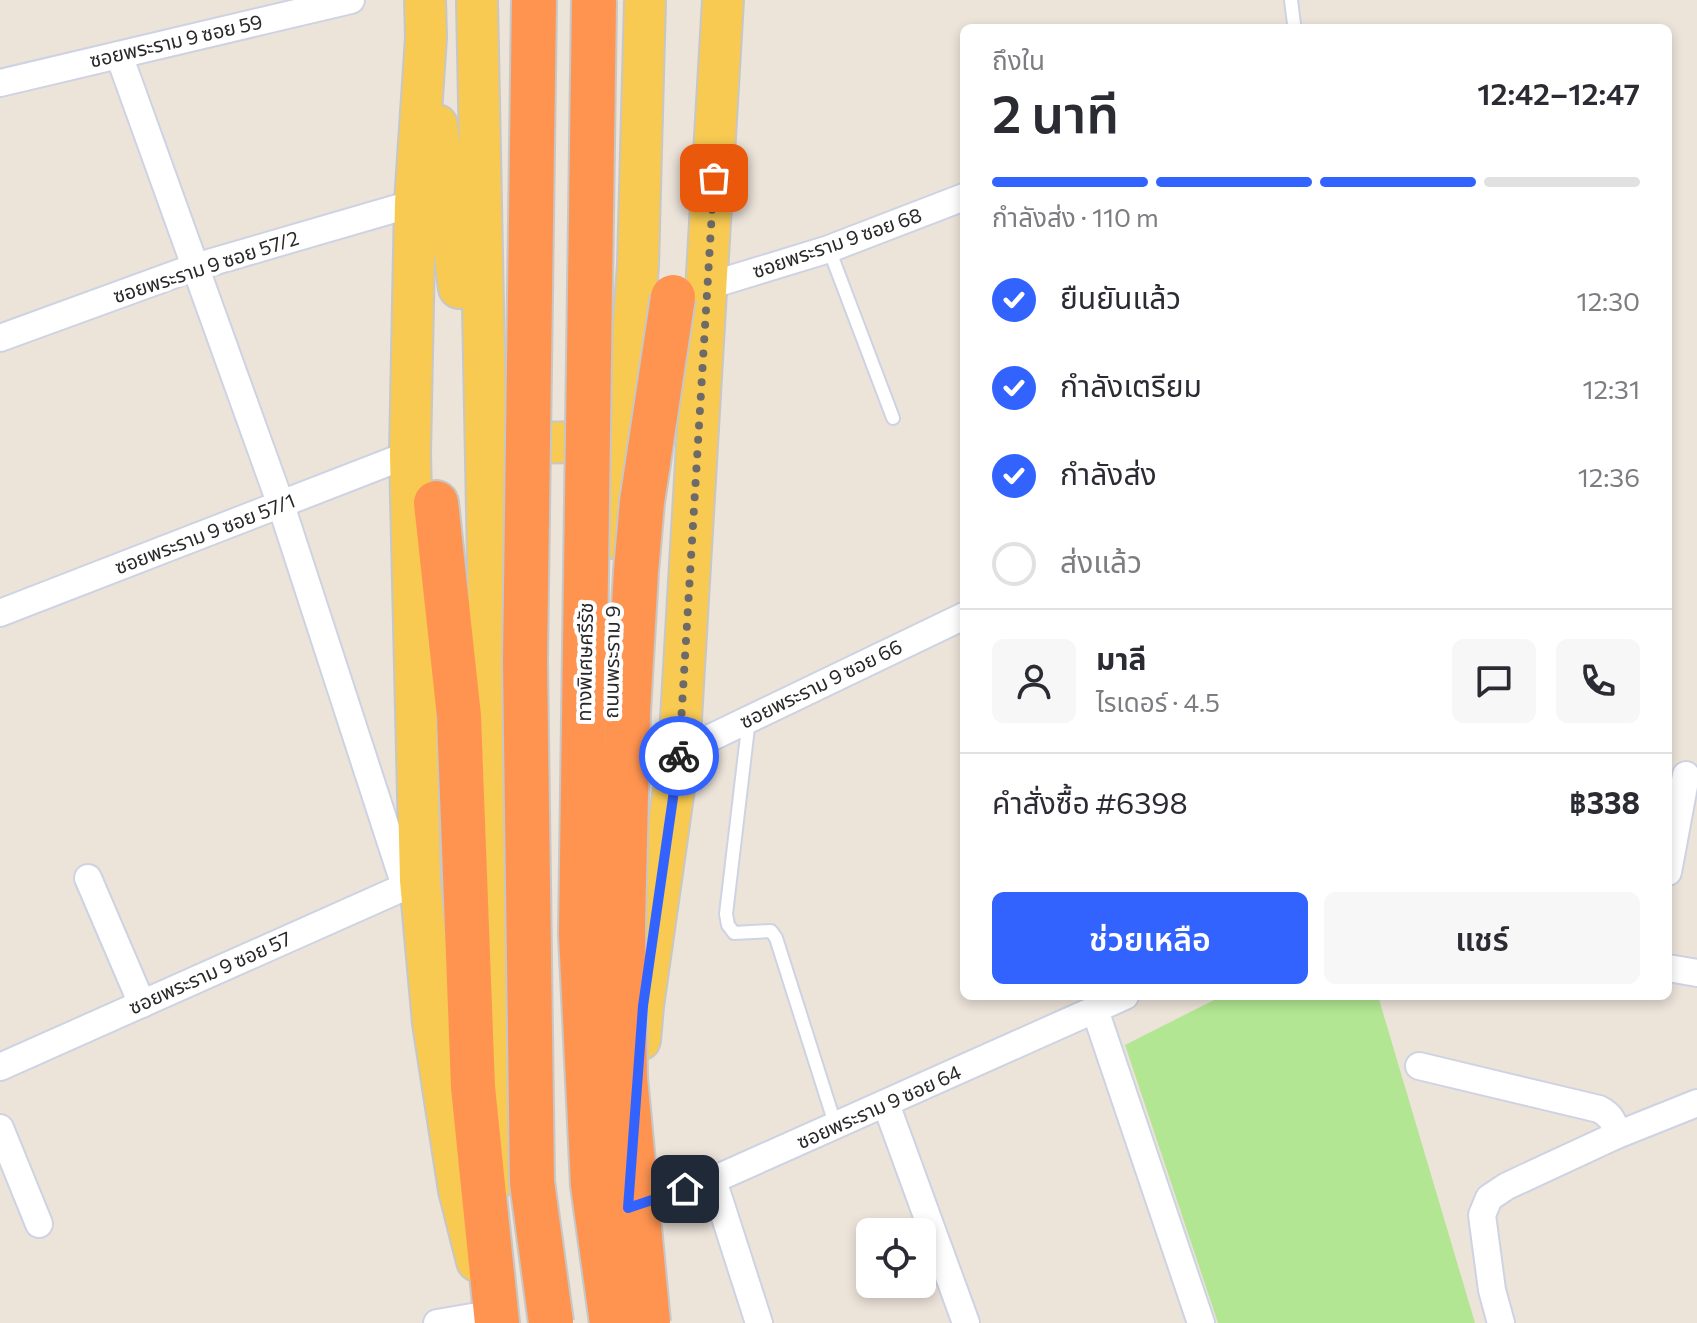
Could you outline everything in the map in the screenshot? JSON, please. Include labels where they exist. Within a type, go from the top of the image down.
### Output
[{"type":"highway","points":[[534,0],[525,661],[532,1182],[551,1323]]},
{"type":"highway","name":"ทางพิเศษศรีรัช","points":[[594,0],[581,934],[593,1185],[612,1323]]},
{"type":"highway","points":[[648,1323],[625,1078],[623,924],[628,712],[643,489],[691,292]]},
{"type":"highway","points":[[436,503],[459,716],[473,1087],[500,1321]]},
{"type":"main road","points":[[477,0],[500,1179],[500,1321]]},
{"type":"main road","name":"ถนนพระราม 9","points":[[640,1323],[627,1213],[606,930],[613,608],[638,265],[645,0]]},
{"type":"main road","points":[[627,1213],[643,1006],[679,753],[691,292],[723,0]]},
{"type":"main road","points":[[425,18],[485,482]]},
{"type":"main road","points":[[425,18],[415,203],[410,454],[412,883],[459,1190],[500,1321]]},
{"type":"main road","points":[[485,482],[510,453],[551,442],[592,443],[622,484]]},
{"type":"street","name":"ซอยพระราม 9 ซอย 59","points":[[0,83],[320,4],[351,0]]},
{"type":"street","points":[[119,55],[281,505],[412,883]]},
{"type":"street","name":"ซอยพระราม 9 ซอย 68","points":[[691,292],[829,249],[960,199]]},
{"type":"street","name":"ซอยพระราม 9 ซอย 57/2","points":[[0,338],[195,267],[415,203]]},
{"type":"street","name":"ซอยพระราม 9 ซอย 57/1","points":[[0,613],[410,454]]},
{"type":"street","name":"ซอยพระราม 9 ซอย 66","points":[[679,753],[960,618]]},
{"type":"street","points":[[1672,850],[1686,775]]},
{"type":"street","points":[[88,878],[142,1004]]},
{"type":"street","name":"ซอยพระราม 9 ซอย 57","points":[[0,1067],[412,883]]},
{"type":"street","points":[[1672,969],[1697,973]]},
{"type":"street","name":"ซอยพระราม 9 ซอย 64","points":[[627,1213],[836,1127],[1116,1000]]},
{"type":"street","points":[[1095,1010],[1201,1323]]},
{"type":"street","points":[[1419,1066],[1599,1109],[1614,1122],[1617,1135]]},
{"type":"street","points":[[1501,1323],[1492,1290],[1482,1215],[1489,1198],[1519,1180],[1617,1135],[1697,1103]]},
{"type":"street","points":[[886,1104],[966,1323]]},
{"type":"street","points":[[0,1128],[39,1224]]},
{"type":"street","points":[[713,1180],[759,1323]]},
{"type":"street","points":[[437,1323],[500,1321]]},
{"type":"lane","points":[[1291,0],[1294,24]]},
{"type":"lane","points":[[829,249],[893,418]]},
{"type":"lane","points":[[749,719],[728,893],[728,925],[734,933],[763,930],[771,931],[776,938],[836,1127]]},
{"type":"green space","points":[[1214,1000],[1379,1000],[1475,1323],[1218,1323],[1125,1045]]},
{"type":"way so far","points":[[679,756],[714,178]]},
{"type":"route","points":[[679,756],[643,1006],[628,1208],[685,1189]]}]
